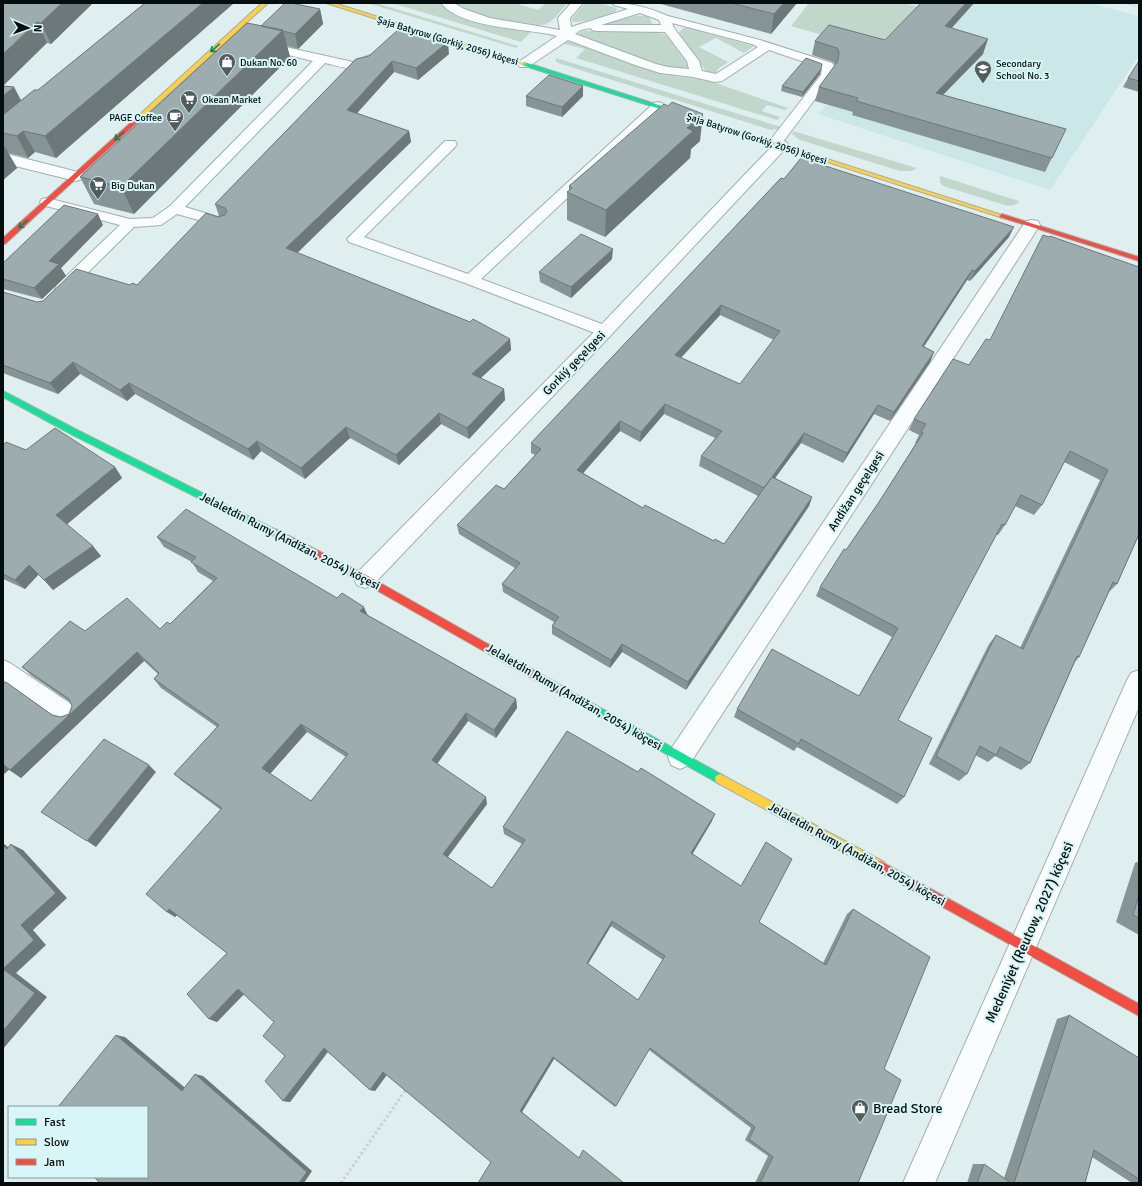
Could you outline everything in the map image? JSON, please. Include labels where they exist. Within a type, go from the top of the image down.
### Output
[{"type":"street","points":[[3,242],[265,3]]},
{"type":"street","name":"Şaja Batyrow (Gorkiý, 2056) köçesi","points":[[329,3],[1139,258]]},
{"type":"street","name":"Gorkiý geçelgesi","points":[[365,579],[605,331],[778,144]]},
{"type":"street","points":[[3,158],[76,176]]},
{"type":"street","name":"Andižan geçelgesi","points":[[680,757],[1032,225]]},
{"type":"street","name":"Jelaletdin Rumy (Andižan, 2054) köçesi","points":[[3,394],[74,432],[365,579],[680,757],[1024,945],[1139,1010]]},
{"type":"street","name":"Medeniýet (Reutow, 2027) köçesi","points":[[920,1183],[1139,680]]},
{"type":"lane","points":[[447,3],[468,15],[511,26],[546,30],[566,35],[662,70],[680,73],[696,73],[718,78],[767,46]]},
{"type":"lane","points":[[566,35],[564,18],[577,3]]},
{"type":"lane","points":[[618,3],[643,5],[666,24],[693,61],[696,73]]},
{"type":"lane","points":[[524,64],[577,28],[643,5]]},
{"type":"lane","points":[[577,28],[666,24],[767,46],[828,66],[828,75],[778,144]]},
{"type":"lane","points":[[396,38],[408,27]]},
{"type":"lane","points":[[227,38],[353,66],[366,63],[384,48]]},
{"type":"lane","points":[[47,202],[130,223],[156,222],[175,209],[321,60]]},
{"type":"lane","points":[[470,280],[658,106]]},
{"type":"lane","points":[[450,144],[354,239],[470,280],[605,331]]},
{"type":"lane","points":[[175,209],[223,223]]},
{"type":"lane","points":[[50,301],[130,223]]},
{"type":"lane","points":[[3,669],[70,716]]},
{"type":"path","points":[[1122,3],[1139,7]]},
{"type":"path","points":[[341,1183],[409,1085]]},
{"type":"shaded area","name":"Secondary School No. 3","points":[[908,3],[1089,3],[1139,16],[1139,55],[1050,190],[818,114],[924,8]]},
{"type":"green space","points":[[367,3],[376,3],[518,46],[516,48]]},
{"type":"green space","points":[[392,3],[442,3],[485,24],[532,31],[521,42]]},
{"type":"green space","points":[[454,3],[514,3],[538,10],[546,3],[568,3],[551,21],[543,25],[531,26],[517,25],[488,18],[462,8]]},
{"type":"green space","points":[[585,3],[599,3],[617,8],[616,11],[601,17],[573,22],[572,19]]},
{"type":"green space","points":[[809,3],[904,3],[922,8],[860,73],[843,41],[791,26]]},
{"type":"green space","points":[[636,16],[646,16],[650,18],[652,24],[597,25]]},
{"type":"green space","points":[[683,28],[754,46],[744,53],[716,38],[699,47],[728,62],[718,69],[716,73],[709,74],[679,33]]},
{"type":"green space","points":[[580,32],[654,32],[664,34],[668,37],[689,66],[682,68],[670,68],[638,59],[583,38],[579,34]]},
{"type":"green space","points":[[568,41],[675,76],[707,80],[788,108],[785,110],[767,105],[762,111],[780,117],[777,120],[576,58],[585,49],[561,43]]},
{"type":"green space","points":[[556,58],[781,127],[779,129],[771,130],[558,63],[555,60]]},
{"type":"green space","points":[[793,131],[917,168],[912,171],[900,171],[800,140],[792,134]]},
{"type":"green space","points":[[940,176],[1019,201],[1015,205],[1005,205],[943,186],[940,182]]},
{"type":"building","points":[[3,3],[62,3],[41,23],[37,22],[3,54]]},
{"type":"building","points":[[145,3],[203,3],[45,136],[23,131],[17,136],[3,133],[3,115],[34,90],[38,90]]},
{"type":"building","points":[[285,3],[320,9],[295,34],[261,26]]},
{"type":"building","points":[[731,3],[784,3],[774,14]]},
{"type":"building","points":[[921,3],[966,3],[945,26],[988,39],[936,93],[1066,129],[1052,158],[856,101],[858,98],[819,87],[838,61],[839,52],[837,48],[815,41],[829,25],[885,40]]},
{"type":"building","points":[[247,23],[283,30],[121,187],[80,177]]},
{"type":"building","points":[[400,28],[448,42],[416,68],[392,61],[347,110],[409,131],[286,248],[470,322],[473,319],[510,339],[472,374],[504,389],[467,428],[439,413],[396,455],[346,427],[301,468],[257,441],[248,449],[129,383],[120,390],[73,362],[50,383],[3,365],[3,292],[37,302],[43,301],[76,269],[130,285],[132,283],[137,285],[206,213],[218,217],[225,215],[227,211],[225,208],[215,204],[356,59],[369,56]]},
{"type":"building","points":[[806,58],[822,64],[821,69],[803,92],[782,86]]},
{"type":"building","points":[[1139,61],[1139,81],[1128,78]]},
{"type":"building","points":[[549,75],[583,86],[562,107],[526,96]]},
{"type":"building","points":[[3,86],[14,87],[3,96]]},
{"type":"building","points":[[672,102],[703,114],[687,128],[693,131],[606,210],[567,192],[572,188],[569,186],[664,104],[668,106]]},
{"type":"building","points":[[801,158],[1014,227],[975,271],[972,270],[922,346],[934,352],[894,412],[878,405],[847,453],[804,433],[772,477],[812,497],[688,682],[622,644],[611,660],[552,626],[559,617],[502,584],[520,563],[457,525],[496,485],[504,489],[541,449],[531,443],[781,178],[784,179]],"holes":[[[721,305],[780,331],[740,384],[675,355]],[[665,404],[722,431],[701,456],[764,488],[772,477],[724,544],[715,539],[714,541],[645,505],[643,508],[577,470],[620,421],[641,432]]]},
{"type":"building","points":[[64,205],[98,214],[49,261],[59,264],[34,288],[3,279],[3,263]]},
{"type":"building","points":[[581,234],[613,249],[571,287],[539,272]]},
{"type":"building","points":[[1043,235],[1050,236],[1139,267],[1139,534],[1117,584],[1113,582],[1079,657],[1077,656],[1030,763],[1000,747],[996,755],[980,746],[967,774],[936,756],[996,635],[1023,649],[1108,470],[1070,451],[1042,505],[1021,495],[1005,525],[1002,524],[898,720],[932,738],[904,797],[801,739],[799,744],[737,709],[772,649],[859,696],[898,628],[820,587],[844,549],[846,550],[879,502],[923,433],[921,432],[926,424],[914,419],[953,359],[969,365],[986,339],[990,340]]},
{"type":"building","points":[[55,428],[115,467],[56,515],[93,546],[44,580],[29,565],[15,580],[3,574],[3,446],[6,442],[26,450]]},
{"type":"building","points":[[186,509],[337,598],[342,593],[364,607],[360,611],[516,699],[494,730],[466,713],[432,760],[486,797],[443,854],[492,888],[525,840],[503,827],[567,731],[638,772],[641,768],[715,814],[691,853],[741,886],[766,842],[792,859],[759,922],[826,965],[853,909],[930,957],[884,1069],[901,1080],[858,1183],[760,1183],[773,1157],[749,1139],[755,1127],[650,1048],[616,1106],[553,1057],[520,1111],[579,1158],[583,1150],[624,1183],[478,1183],[491,1162],[383,1072],[370,1090],[324,1048],[283,1101],[265,1081],[285,1056],[263,1036],[274,1022],[238,989],[209,1019],[187,994],[227,953],[169,909],[167,912],[146,894],[222,808],[174,774],[219,725],[154,679],[159,673],[137,652],[10,770],[3,764],[3,684],[6,682],[52,715],[61,717],[69,714],[72,706],[69,699],[22,667],[70,621],[85,631],[127,598],[160,629],[167,622],[170,624],[217,578],[191,562],[196,557],[157,537]],"holes":[[[301,724],[348,754],[311,801],[262,768]],[[612,921],[665,956],[638,1000],[587,963]]]},
{"type":"building","points":[[104,739],[149,765],[87,841],[41,812]]},
{"type":"building","points":[[11,844],[56,893],[21,925],[34,940],[3,969],[3,846],[7,849]]},
{"type":"building","points":[[1139,895],[1139,918],[1133,915]]},
{"type":"building","points":[[3,969],[35,993],[3,1031]]},
{"type":"building","points":[[1069,1015],[1139,1058],[1139,1179],[1094,1150],[1085,1183],[1014,1183]]},
{"type":"building","points":[[116,1035],[182,1091],[195,1074],[307,1172],[299,1183],[100,1183],[95,1178],[148,1178],[148,1106],[59,1106]]},
{"type":"building","points":[[984,1164],[1011,1183],[977,1183]]},
{"type":"traffic: fast","points":[[524,64],[688,116]]},
{"type":"traffic: fast","points":[[3,394],[74,432],[275,533]]},
{"type":"traffic: fast","points":[[566,693],[720,779]]},
{"type":"traffic: slow","points":[[139,118],[265,3]]},
{"type":"traffic: slow","points":[[329,3],[524,64]]},
{"type":"traffic: slow","points":[[688,116],[1002,216]]},
{"type":"traffic: slow","points":[[720,779],[880,866]]},
{"type":"traffic: jam","points":[[3,242],[139,118]]},
{"type":"traffic: jam","points":[[1002,216],[1139,259]]},
{"type":"traffic: jam","points":[[275,533],[365,579],[566,693]]},
{"type":"traffic: jam","points":[[880,866],[1139,1010]]},
{"type":"place","name":"Dukan No. 60","points":[[227,77]]},
{"type":"place","name":"Secondary School No. 3","points":[[983,84]]},
{"type":"place","name":"Okean Market","points":[[189,114]]},
{"type":"place","name":"PAGE Coffee","points":[[175,132]]},
{"type":"place","name":"Big Dukan","points":[[98,200]]},
{"type":"place","name":"Bread Store","points":[[860,1123]]}]
